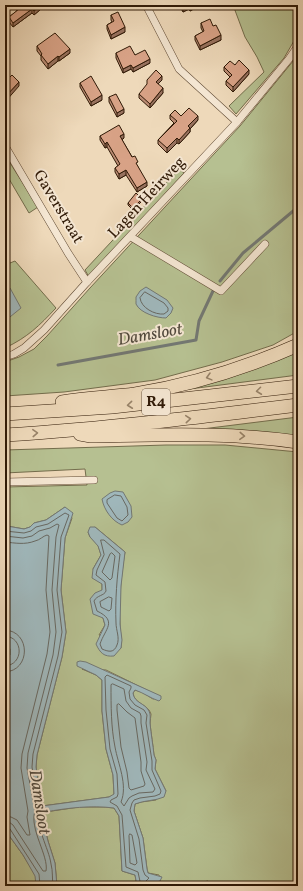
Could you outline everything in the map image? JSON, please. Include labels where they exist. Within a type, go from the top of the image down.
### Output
[{"type":"highway","points":[[9,414],[64,402],[136,394],[176,386],[212,377],[266,359],[298,345]]},
{"type":"highway","name":"R4","points":[[9,414],[112,407],[298,386]]},
{"type":"highway","name":"R4","points":[[5,435],[66,431],[195,418],[298,405]]},
{"type":"highway","points":[[66,431],[91,436],[220,435],[298,442]]},
{"type":"street","points":[[146,5],[179,68],[237,122]]},
{"type":"street","name":"Lagen Heirweg","points":[[5,357],[24,348],[36,338],[237,122],[298,46]]},
{"type":"street","name":"Gaverstraat","points":[[5,146],[68,253],[87,282]]},
{"type":"street","points":[[131,237],[222,291],[265,244]]},
{"type":"street","points":[[5,482],[94,480]]},
{"type":"green space","points":[[233,5],[298,5],[298,34],[284,58],[236,114],[229,106],[264,72],[245,37]]},
{"type":"green space","points":[[298,55],[298,331],[273,345],[222,362],[155,380],[64,392],[5,396],[5,362],[34,349],[47,336],[240,126]]},
{"type":"green space","points":[[5,155],[38,207],[29,213],[5,172]]},
{"type":"green space","points":[[179,169],[184,173],[89,277],[85,270]]},
{"type":"green space","points":[[15,261],[56,308],[33,331],[5,348],[5,265]]},
{"type":"green space","points":[[298,351],[298,375],[182,390]]},
{"type":"green space","points":[[298,417],[298,436],[194,430]]},
{"type":"green space","points":[[166,445],[225,445],[298,452],[298,886],[210,886],[212,885],[208,881],[181,886],[142,886],[160,881],[159,875],[148,873],[143,838],[134,811],[135,804],[156,800],[166,791],[155,769],[156,760],[150,723],[151,714],[147,708],[136,700],[133,693],[135,690],[142,692],[153,699],[161,697],[106,670],[82,669],[96,675],[102,680],[102,711],[106,749],[113,775],[114,795],[109,797],[42,806],[36,767],[37,755],[62,657],[66,632],[61,590],[65,538],[72,518],[65,507],[46,520],[34,523],[30,527],[24,529],[7,526],[5,528],[5,487],[87,485],[85,469],[5,473],[5,450]],"holes":[[[95,527],[125,552],[120,596],[121,648],[99,635],[105,625],[103,618],[102,584],[93,569],[101,555],[98,545],[90,537],[88,532]]]},
{"type":"green space","points":[[79,807],[114,808],[119,816],[122,871],[135,875],[137,886],[57,886],[55,863],[42,816],[45,812]]},
{"type":"green space","points":[[5,826],[8,834],[36,876],[36,886],[5,886]]},
{"type":"water","points":[[146,287],[167,300],[173,308],[171,313],[166,318],[149,314],[141,310],[136,304],[136,297],[140,291]]},
{"type":"water","points":[[10,288],[21,308],[5,321],[5,290]]},
{"type":"water","points":[[115,491],[123,492],[131,506],[132,517],[128,522],[122,525],[109,515],[102,499]]},
{"type":"water","points":[[65,507],[73,513],[65,538],[61,590],[66,632],[62,657],[37,755],[36,767],[42,806],[109,797],[114,794],[113,775],[106,749],[102,711],[102,680],[96,675],[77,666],[77,662],[86,662],[161,696],[159,701],[135,690],[133,693],[135,699],[145,706],[150,712],[150,727],[156,760],[155,769],[166,791],[164,797],[135,804],[134,811],[143,838],[148,873],[162,877],[160,881],[142,886],[137,886],[135,875],[122,871],[119,816],[114,808],[71,808],[45,812],[42,816],[55,863],[57,886],[36,886],[35,876],[23,855],[8,834],[5,826],[5,659],[10,655],[10,649],[5,643],[5,582],[7,565],[5,560],[5,528],[7,526],[24,529],[30,527],[34,523],[46,520]]},
{"type":"water","points":[[90,527],[95,527],[125,552],[121,586],[120,624],[122,640],[121,648],[114,656],[103,654],[96,644],[105,625],[103,618],[93,614],[90,599],[95,593],[102,590],[102,584],[92,578],[93,569],[101,555],[98,546],[90,537],[88,532]]},
{"type":"building","points":[[16,5],[41,5],[34,11],[32,9],[13,23],[9,17],[19,9]]},
{"type":"building","points":[[181,5],[188,5],[183,8]]},
{"type":"building","points":[[118,12],[125,27],[111,35],[107,25],[114,21],[111,15]]},
{"type":"building","points":[[210,19],[213,26],[216,25],[221,35],[200,46],[195,36],[204,31],[201,23]]},
{"type":"building","points":[[55,33],[70,49],[48,64],[41,55],[42,54],[37,46]]},
{"type":"building","points":[[130,46],[135,55],[145,50],[150,59],[133,68],[131,65],[123,69],[116,53]]},
{"type":"building","points":[[239,60],[249,70],[233,87],[226,81],[232,75],[224,67],[230,61],[235,65]]},
{"type":"building","points":[[156,70],[162,76],[156,82],[163,88],[150,104],[139,94],[147,84],[147,80]]},
{"type":"building","points":[[12,75],[19,82],[5,97],[5,82]]},
{"type":"building","points":[[91,76],[102,95],[91,102],[80,83]]},
{"type":"building","points":[[116,94],[124,109],[117,113],[109,97]]},
{"type":"building","points":[[189,108],[198,116],[188,126],[190,128],[179,140],[177,138],[167,148],[158,140],[177,121],[170,115],[175,110],[181,116]]},
{"type":"building","points":[[119,125],[124,134],[120,136],[132,157],[135,156],[138,162],[136,163],[147,182],[137,188],[126,170],[119,174],[115,168],[120,164],[107,142],[105,144],[100,136]]},
{"type":"building","points":[[136,193],[142,199],[133,208],[128,203]]},
{"type":"waterway","name":"Damsloot","points":[[220,281],[243,253],[298,207]]},
{"type":"waterway","name":"Damsloot","points":[[58,365],[196,340],[199,321],[213,291]]}]
